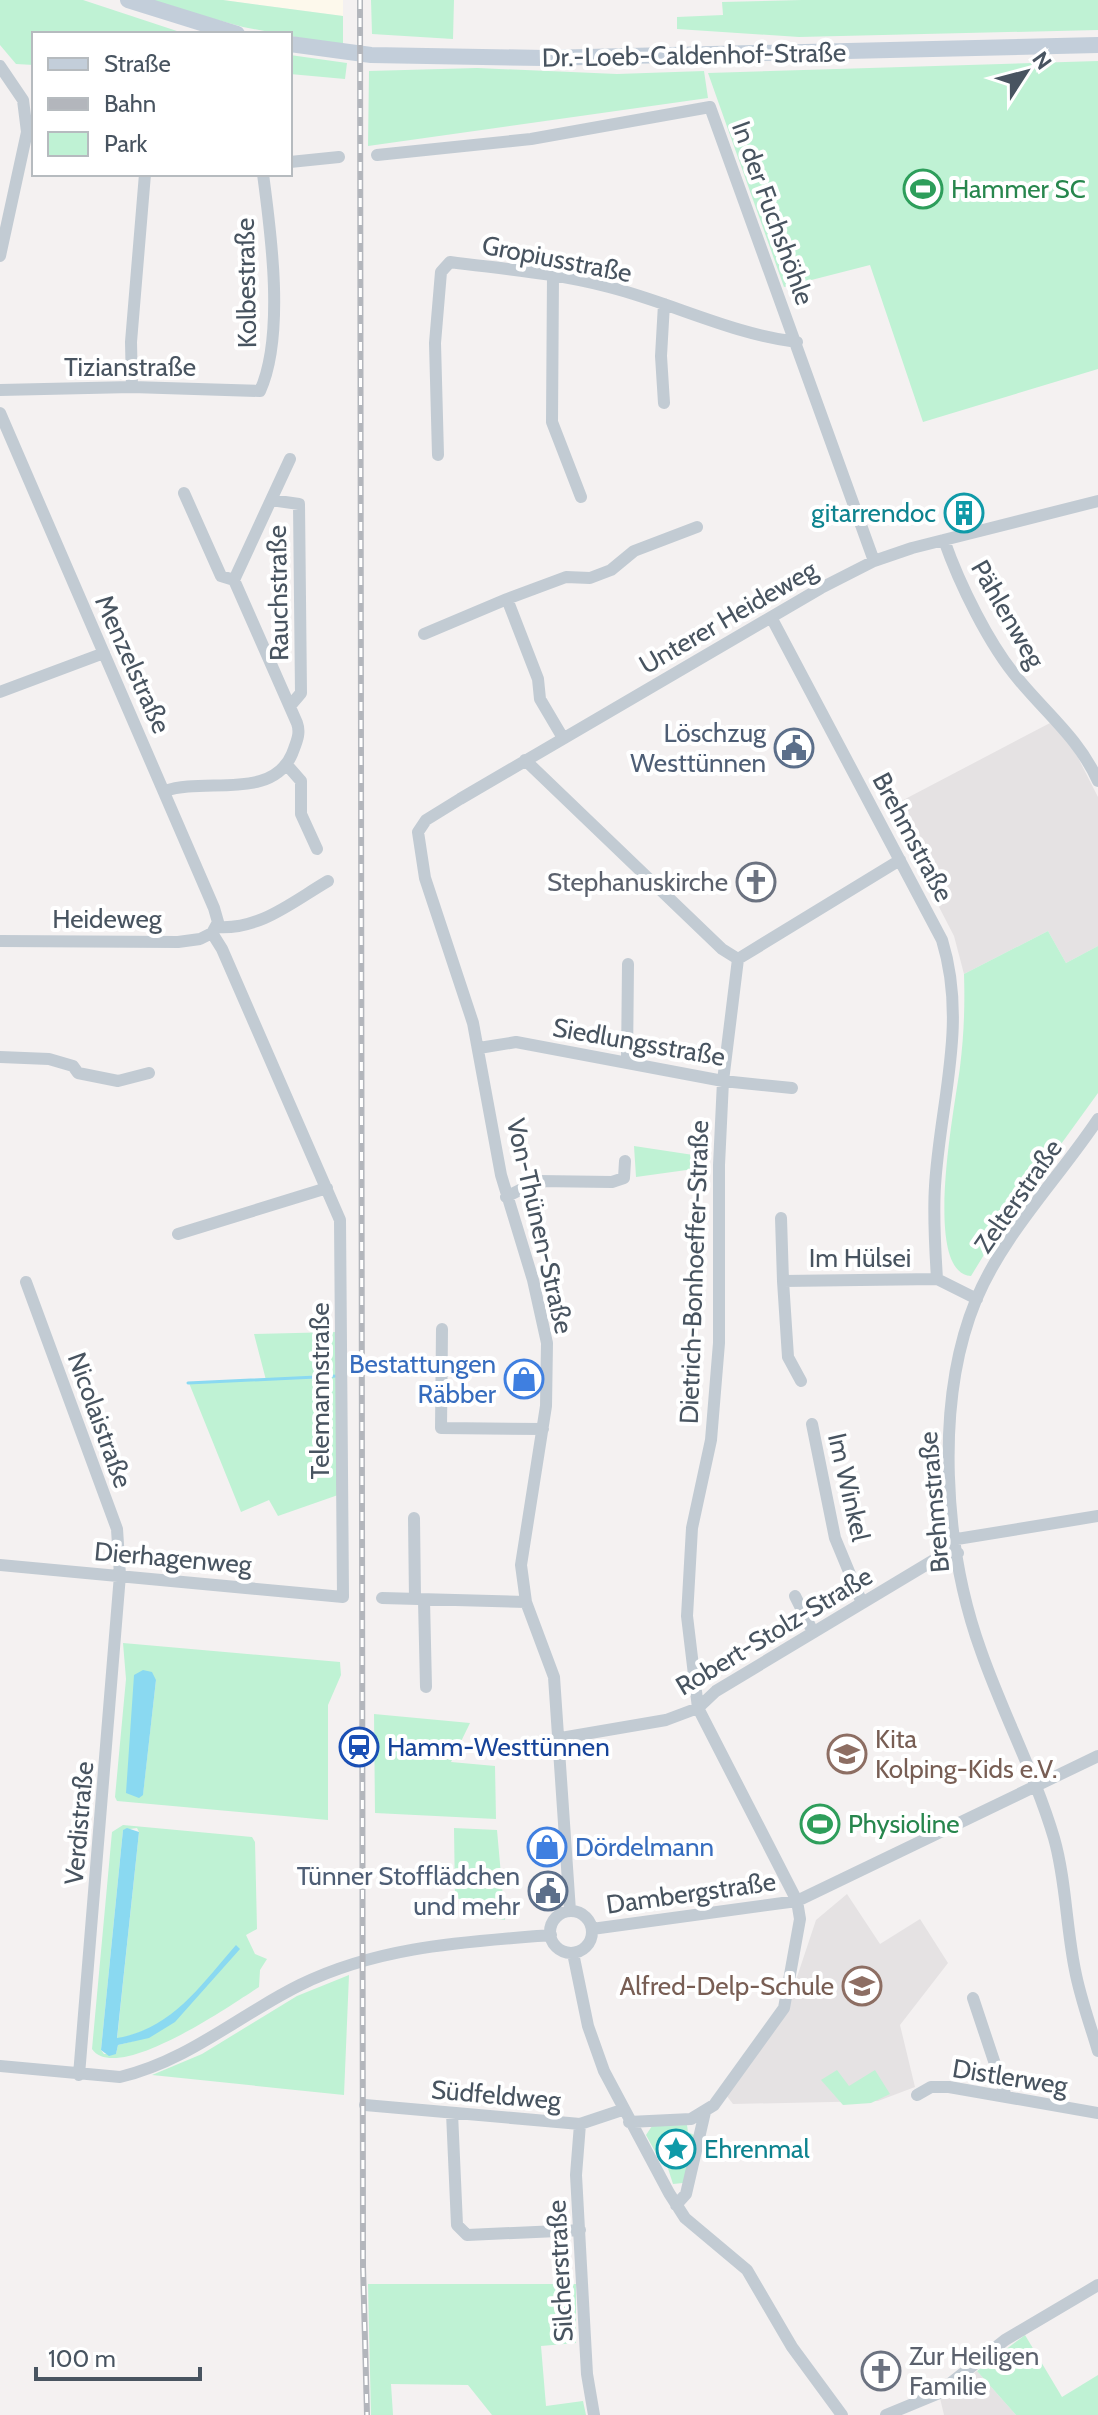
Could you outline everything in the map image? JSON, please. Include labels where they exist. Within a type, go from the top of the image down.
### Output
[{"type":"main road","points":[[128,0],[231,32]]},
{"type":"main road","name":"Dr.-Loeb-Caldenhof-Straße","points":[[292,44],[371,55],[529,58],[1098,45]]},
{"type":"street","points":[[0,66],[23,100],[30,132],[0,256]]},
{"type":"street","name":"In der Fuchshöhle","points":[[377,155],[531,139],[710,107],[874,561]]},
{"type":"street","points":[[292,162],[339,157]]},
{"type":"street","points":[[132,387],[131,342],[145,176]]},
{"type":"street","name":"Kolbestraße","points":[[260,391],[266,378],[272,339],[271,234],[263,176]]},
{"type":"street","name":"Gropiusstraße","points":[[438,455],[435,343],[441,272],[450,262],[553,275],[609,287],[757,337],[797,342]]},
{"type":"street","points":[[553,275],[552,422],[581,497]]},
{"type":"street","points":[[664,304],[661,356],[664,403]]},
{"type":"street","name":"Tizianstraße","points":[[0,390],[132,387],[260,391]]},
{"type":"street","name":"Menzelstraße","points":[[0,413],[214,908],[214,930]]},
{"type":"street","name":"Rauchstraße","points":[[287,765],[299,729],[234,580],[290,459]]},
{"type":"street","name":"Rauchstraße","points":[[184,493],[221,576],[234,580]]},
{"type":"street","name":"Rauchstraße","points":[[271,500],[299,504],[301,693],[290,706]]},
{"type":"street","name":"Unterer Heideweg","points":[[417,841],[419,828],[426,820],[771,617],[874,561],[1098,501]]},
{"type":"street","points":[[424,634],[566,577],[590,578],[611,570],[634,551],[697,527]]},
{"type":"street","name":"Pählenweg","points":[[944,540],[980,616],[1017,678],[1070,734],[1098,781]]},
{"type":"street","points":[[507,599],[538,679],[540,699],[563,738]]},
{"type":"street","name":"Brehmstraße","points":[[771,617],[942,940],[955,997],[935,1185],[937,1279]]},
{"type":"street","points":[[0,692],[104,653]]},
{"type":"street","points":[[525,760],[722,949],[738,959],[900,860]]},
{"type":"street","points":[[165,791],[265,780],[278,775],[287,765],[301,781],[301,814],[317,849]]},
{"type":"street","name":"Von-Thünen-Straße","points":[[417,841],[479,1048],[506,1197],[533,1280],[547,1343],[548,1395],[523,1536],[521,1565],[526,1602],[554,1677],[561,1738],[570,1911]]},
{"type":"street","name":"Heideweg","points":[[0,941],[178,942],[200,939],[214,930],[257,923],[328,881]]},
{"type":"street","name":"Telemannstraße","points":[[214,930],[340,1220],[343,1597]]},
{"type":"street","name":"Dietrich-Bonhoeffer-Straße","points":[[738,959],[723,1081],[719,1165],[719,1343],[711,1440],[692,1528],[687,1616],[698,1708],[797,1901]]},
{"type":"street","points":[[627,1063],[628,964]]},
{"type":"street","name":"Siedlungsstraße","points":[[479,1048],[516,1042],[723,1081],[792,1088]]},
{"type":"street","points":[[0,1057],[49,1059],[73,1066],[78,1073],[118,1081],[149,1073]]},
{"type":"street","name":"Zelterstraße","points":[[977,1299],[1009,1239],[1098,1119]]},
{"type":"street","points":[[506,1197],[538,1181],[612,1182],[624,1178],[625,1161]]},
{"type":"street","points":[[178,1234],[327,1188]]},
{"type":"street","name":"Im Hülsei","points":[[781,1218],[788,1357],[801,1381]]},
{"type":"street","points":[[937,1279],[977,1299]]},
{"type":"street","name":"Im Hülsei","points":[[783,1281],[937,1279]]},
{"type":"street","name":"Nicolaistraße","points":[[26,1282],[117,1529],[120,1575]]},
{"type":"street","name":"Brehmstraße","points":[[977,1299],[956,1369],[949,1416],[949,1464],[957,1546],[981,1651],[1055,1843],[1075,1971],[1098,2051]]},
{"type":"street","points":[[442,1329],[441,1428],[543,1429]]},
{"type":"street","name":"Im Winkel","points":[[812,1424],[835,1538],[862,1603]]},
{"type":"street","name":"Robert-Stolz-Straße","points":[[561,1738],[666,1720],[698,1708],[716,1691],[957,1546],[1098,1516]]},
{"type":"street","points":[[414,1518],[426,1687]]},
{"type":"street","name":"Dierhagenweg","points":[[0,1565],[343,1597]]},
{"type":"street","name":"Verdistraße","points":[[79,2075],[120,1575]]},
{"type":"street","points":[[795,1596],[813,1632]]},
{"type":"street","points":[[382,1598],[526,1602]]},
{"type":"street","name":"Dambergstraße","points":[[592,1929],[797,1901],[1098,1756]]},
{"type":"street","points":[[676,2205],[686,2194],[705,2112],[784,2008],[800,1919],[797,1901]]},
{"type":"street","points":[[570,1911],[582,1914],[592,1929],[588,1945],[573,1953],[557,1947],[551,1935],[555,1919],[570,1911]]},
{"type":"street","points":[[0,2066],[120,2077],[161,2064],[302,1984],[370,1958],[461,1942],[551,1935]]},
{"type":"street","points":[[573,1953],[588,2026],[622,2110],[676,2205],[695,2228],[734,2255],[747,2270],[792,2347],[842,2415]]},
{"type":"street","points":[[1083,1998],[1098,1994]]},
{"type":"street","points":[[973,1998],[1006,2097]]},
{"type":"street","name":"Distlerweg","points":[[917,2095],[931,2087],[949,2087],[1098,2113]]},
{"type":"street","name":"Südfeldweg","points":[[365,2105],[580,2124],[622,2110]]},
{"type":"street","points":[[629,2122],[691,2119],[705,2112]]},
{"type":"street","points":[[452,2113],[457,2225],[461,2232],[467,2235],[580,2230]]},
{"type":"street","name":"Silcherstraße","points":[[580,2124],[576,2175],[587,2374],[594,2415]]},
{"type":"street","points":[[886,2415],[937,2394],[1005,2340],[1098,2285]]},
{"type":"shaded area","points":[[223,0],[343,0],[343,16]]},
{"type":"shaded area","points":[[1050,723],[1068,738],[1098,797],[1098,946],[1066,963],[1048,931],[964,974],[954,936],[888,808]]},
{"type":"shaded area","name":"Alfred-Delp-Schule","points":[[847,1894],[880,1944],[920,1919],[948,1963],[900,2025],[915,2087],[878,2101],[733,2104],[726,2095],[786,2010],[816,1920]]},
{"type":"shaded area","points":[[977,2371],[1016,2415],[944,2415],[940,2398]]},
{"type":"green space","points":[[0,0],[83,0],[180,32],[32,32],[32,65],[16,64],[0,45]]},
{"type":"green space","points":[[145,0],[223,0],[343,16],[343,46],[292,36],[292,32],[243,27]]},
{"type":"green space","points":[[371,0],[454,0],[453,39],[372,34]]},
{"type":"green space","points":[[1098,0],[1098,30],[799,37],[677,29],[677,17],[723,15],[722,2]]},
{"type":"green space","points":[[292,55],[347,63],[345,79],[292,74]]},
{"type":"green space","name":"Hammer SC","points":[[1098,61],[1098,369],[923,422],[870,265],[784,287],[708,73]]},
{"type":"green space","points":[[477,68],[617,74],[704,71],[708,98],[368,146],[369,71]]},
{"type":"green space","points":[[1048,931],[1066,963],[1098,946],[1098,1093],[1001,1227],[971,1276],[956,1268],[948,1247],[944,1218],[945,1183],[962,1043],[964,974]]},
{"type":"green space","points":[[634,1146],[700,1156],[701,1168],[636,1177]]},
{"type":"green space","points":[[337,1332],[338,1495],[278,1516],[269,1500],[241,1512],[189,1383],[266,1380],[254,1334]]},
{"type":"green space","points":[[123,1643],[340,1662],[341,1675],[328,1705],[328,1820],[117,1801],[126,1679]],"holes":[[[134,1675],[156,1680],[143,1794]]]},
{"type":"green space","points":[[374,1714],[470,1723],[451,1762],[495,1766],[496,1819],[375,1813]]},
{"type":"green space","points":[[123,1825],[252,1837],[255,1842],[257,1929],[246,1935],[255,1954],[267,1959],[260,1970],[259,1987],[175,2038],[125,2057],[105,2057],[92,2049],[112,1832]],"holes":[[[137,1828],[117,2039],[156,2025],[188,2000],[158,2030],[118,2045],[116,2054],[104,2054],[101,2050],[123,1830]]]},
{"type":"green space","points":[[454,1828],[497,1830],[505,1920],[493,1918],[481,1903],[455,1898]]},
{"type":"green space","points":[[349,1975],[344,2095],[152,2075],[202,2054],[297,1996]]},
{"type":"green space","points":[[837,2070],[849,2086],[875,2070],[890,2094],[871,2103],[843,2105],[821,2080]]},
{"type":"green space","points":[[687,2125],[688,2132],[696,2136],[683,2183],[673,2184],[665,2159],[684,2158],[686,2145],[673,2138],[666,2152],[658,2157],[646,2135],[652,2126]]},
{"type":"green space","points":[[368,2284],[576,2284],[576,2343],[541,2346],[546,2406],[583,2401],[586,2415],[492,2415],[468,2385],[391,2384],[393,2415],[371,2415]]},
{"type":"green space","points":[[1025,2335],[1062,2397],[1098,2375],[1098,2415],[1016,2415],[977,2371]]},
{"type":"water","points":[[143,1670],[152,1672],[156,1680],[143,1795],[139,1798],[126,1793],[134,1675]]},
{"type":"water","points":[[127,1828],[139,1832],[117,2038],[136,2033],[170,2015],[197,1990],[236,1945],[240,1949],[175,2022],[149,2038],[118,2045],[116,2054],[109,2056],[101,2050],[123,1830]]},
{"type":"waterway","points":[[188,1383],[337,1376]]},
{"type":"railway","points":[[360,0],[363,2266],[367,2415]]},
{"type":"place","name":"Hammer SC","points":[[923,189]]},
{"type":"place","name":"gitarrendoc","points":[[964,513]]},
{"type":"place","name":"Löschzug Westtünnen","points":[[794,748]]},
{"type":"place","name":"Stephanuskirche","points":[[756,882]]},
{"type":"place","name":"Bestattungen Räbber","points":[[524,1379]]},
{"type":"place","name":"Hamm-Westtünnen","points":[[359,1747]]},
{"type":"place","name":"Kita Kolping-Kids e.V.","points":[[847,1754]]},
{"type":"place","name":"Physioline","points":[[820,1824]]},
{"type":"place","name":"Dördelmann","points":[[547,1847]]},
{"type":"place","name":"Tünner Stofflädchen und mehr","points":[[548,1891]]},
{"type":"place","name":"Alfred-Delp-Schule","points":[[862,1986]]},
{"type":"place","name":"Ehrenmal","points":[[676,2149]]},
{"type":"place","name":"Zur Heiligen Familie","points":[[881,2371]]}]
